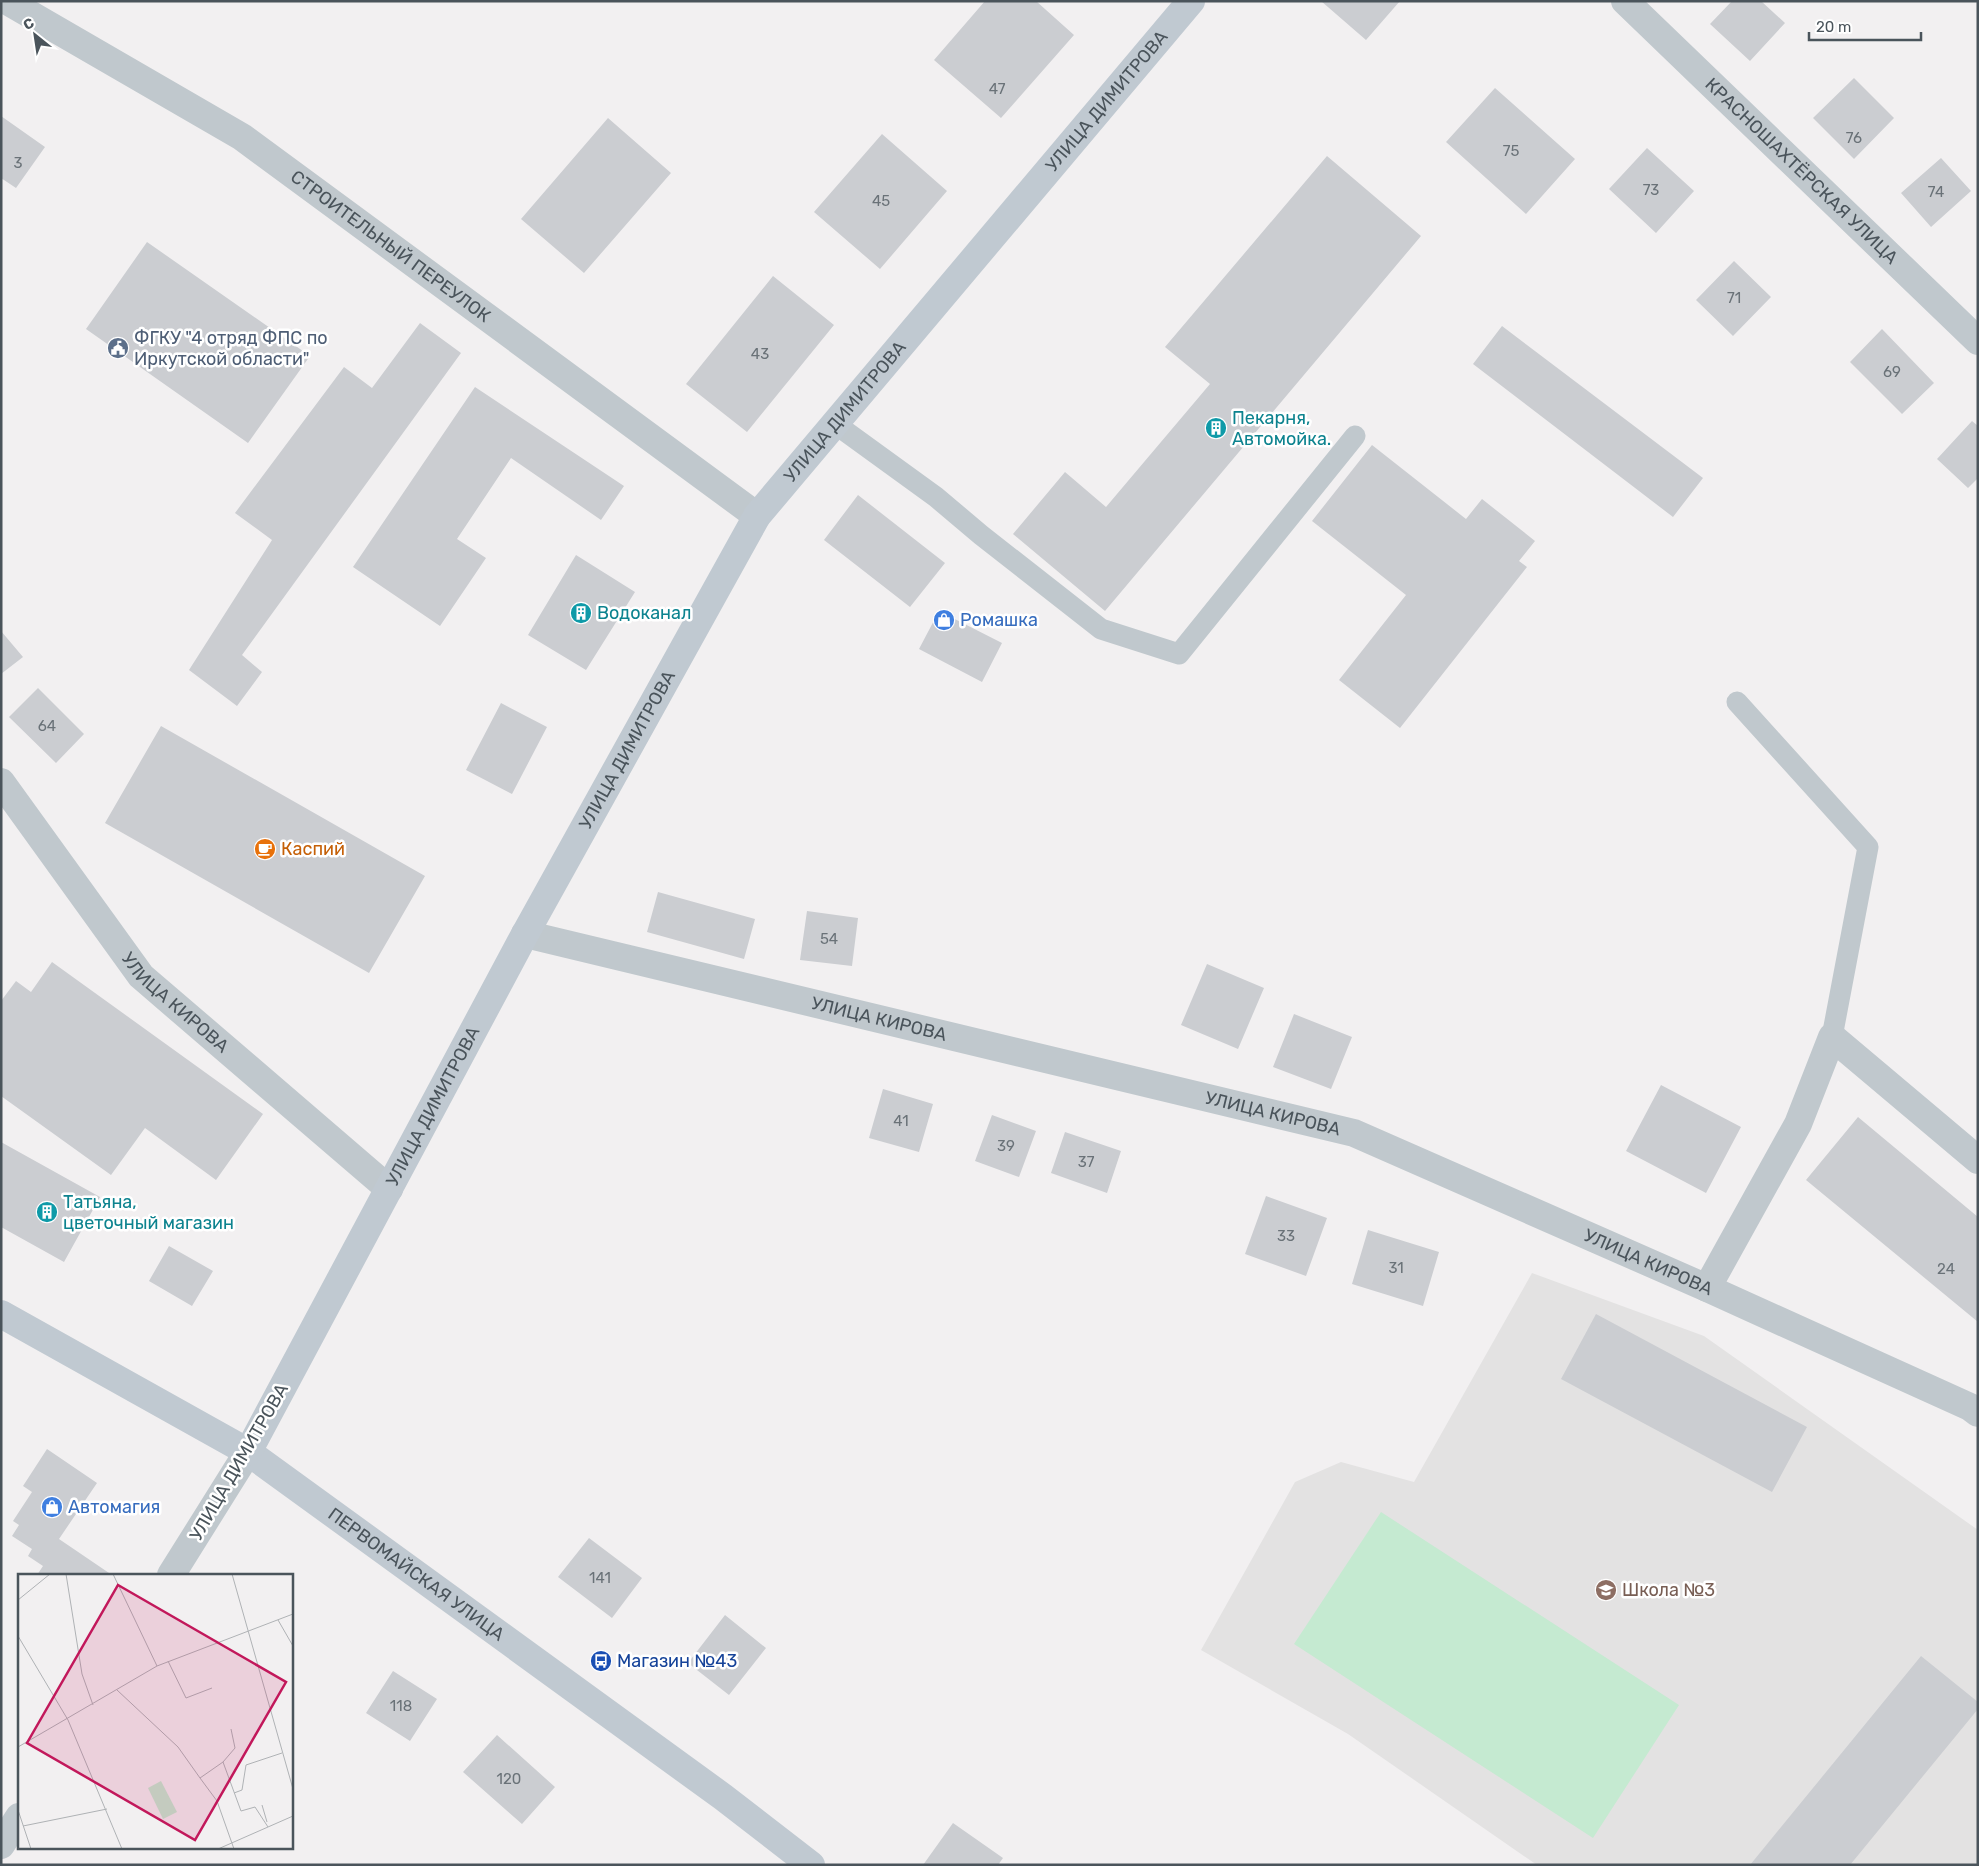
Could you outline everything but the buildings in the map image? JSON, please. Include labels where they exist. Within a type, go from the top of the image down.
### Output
[{"type":"street","name":"СТРОИТЕЛЬНЫЙ ПЕРЕУЛОК","points":[[8,1],[242,137],[757,516]]},
{"type":"street","name":"УЛИЦА ДИМИТРОВА","points":[[172,1574],[248,1452],[525,934],[757,516],[1191,1]]},
{"type":"street","name":"КРАСНОШАХТЁРСКАЯ УЛИЦА","points":[[1625,1],[1978,342]]},
{"type":"street","name":"УЛИЦА КИРОВА","points":[[1,782],[141,976],[389,1188]]},
{"type":"street","name":"УЛИЦА КИРОВА","points":[[525,934],[1354,1132],[1707,1288],[1970,1407],[1978,1413]]},
{"type":"street","points":[[1707,1288],[1798,1124],[1832,1037],[1978,1160]]},
{"type":"street","name":"ПЕРВОМАЙСКАЯ УЛИЦА","points":[[1,1314],[248,1452],[723,1797],[811,1865]]},
{"type":"street","points":[[1,1845],[18,1819]]},
{"type":"lane","points":[[834,423],[936,497],[981,535],[1101,629],[1179,654],[1355,436]]},
{"type":"lane","points":[[1737,702],[1868,847],[1832,1037]]},
{"type":"shaded area","name":"Школа №3","points":[[1532,1273],[1704,1336],[1978,1530],[1978,1865],[1537,1865],[1348,1734],[1201,1650],[1295,1482],[1341,1462],[1414,1482]]},
{"type":"green space","points":[[1381,1512],[1679,1705],[1593,1838],[1294,1644]]},
{"type":"place","name":"ФГКУ \"4 отряд ФПС по Иркутской области\"","points":[[118,348]]},
{"type":"place","name":"Пекарня, Автомойка.","points":[[1216,428]]},
{"type":"place","name":"Водоканал","points":[[581,613]]},
{"type":"place","name":"Ромашка","points":[[944,620]]},
{"type":"place","name":"Каспий","points":[[265,849]]},
{"type":"place","name":"Татьяна, цветочный магазин","points":[[47,1212]]},
{"type":"place","name":"Автомагия","points":[[52,1507]]},
{"type":"place","name":"Школа №3","points":[[1606,1590]]},
{"type":"place","name":"Магазин №43","points":[[601,1661]]}]
